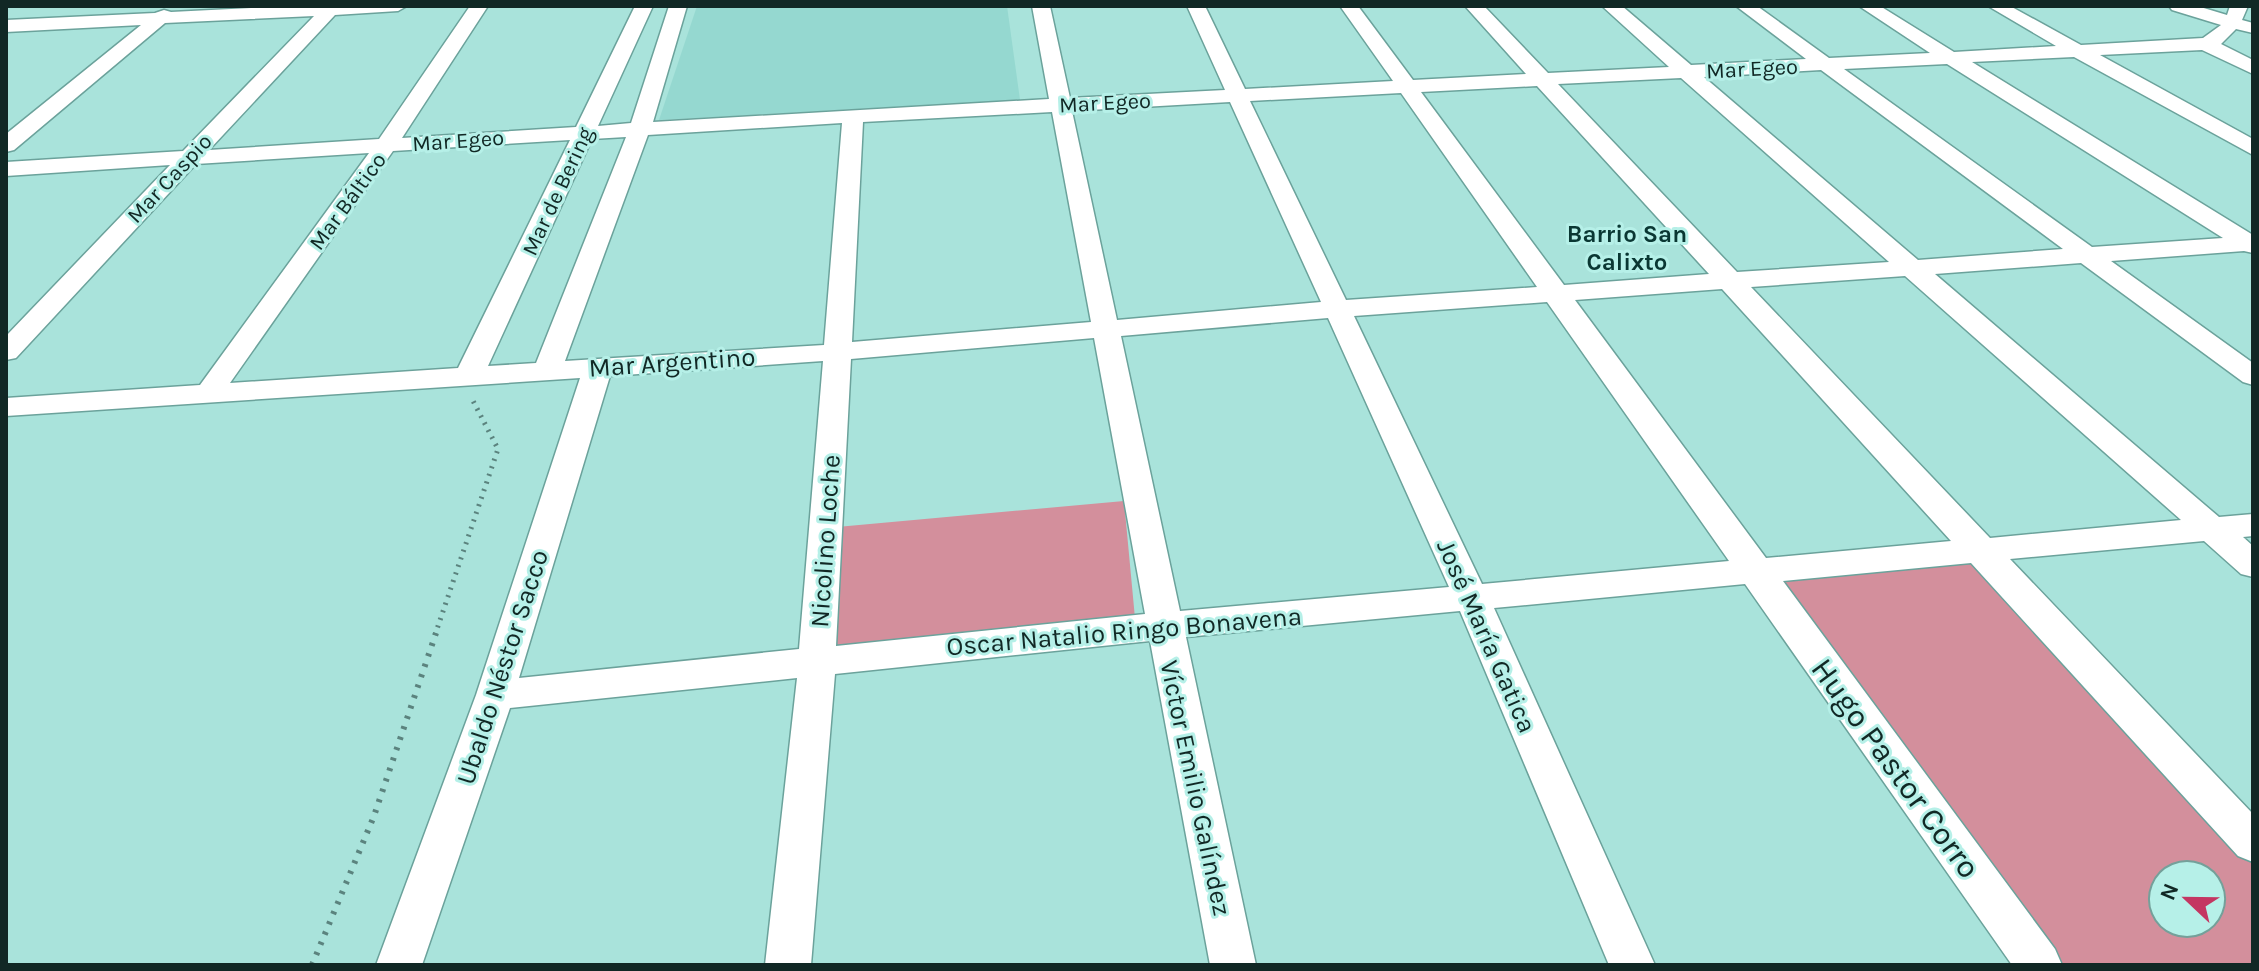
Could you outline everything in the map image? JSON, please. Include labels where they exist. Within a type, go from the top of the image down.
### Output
[{"type":"street","points":[[6,20],[26,6]]},
{"type":"street","points":[[6,26],[168,12],[398,6]]},
{"type":"street","name":"Mar Báltico","points":[[209,393],[387,144],[479,6]]},
{"type":"street","name":"Mar de Bering","points":[[469,385],[644,6]]},
{"type":"street","points":[[547,371],[640,129],[678,6]]},
{"type":"street","name":"Víctor Emilio Galíndez","points":[[1041,6],[1233,965]]},
{"type":"street","name":"José María Gatica","points":[[1196,6],[1472,599],[1632,965]]},
{"type":"street","name":"Hugo Pastor Corro","points":[[1349,6],[2039,965]]},
{"type":"street","points":[[1474,6],[2253,843]]},
{"type":"street","points":[[1611,6],[2253,565]]},
{"type":"street","points":[[1745,6],[2253,376]]},
{"type":"street","points":[[1868,6],[2252,244]]},
{"type":"street","points":[[1997,6],[2253,148]]},
{"type":"street","points":[[2178,6],[2236,14],[2253,28]]},
{"type":"street","name":"Mar Caspio","points":[[6,352],[331,8]]},
{"type":"street","points":[[6,145],[168,12]]},
{"type":"street","points":[[2205,44],[2217,40],[2236,14]]},
{"type":"street","points":[[2205,44],[2253,68]]},
{"type":"street","name":"Mar Egeo","points":[[6,169],[853,116],[2205,44]]},
{"type":"street","name":"Nicolino Loche","points":[[788,965],[817,661],[853,116]]},
{"type":"street","name":"Mar Argentino","points":[[6,407],[209,393],[469,385],[547,371],[838,352],[1726,279],[2252,244]]},
{"type":"street","name":"Ubaldo Néstor Sacco","points":[[399,965],[495,695],[598,367]]},
{"type":"street","name":"Oscar Natalio Ringo Bonavena","points":[[495,695],[1163,626],[2253,525]]},
{"type":"path","points":[[312,965],[374,816],[498,449],[469,385]]},
{"type":"shaded area","points":[[697,6],[1007,6],[1020,100],[659,120]]},
{"type":"shaded area","points":[[1124,501],[1136,629],[828,658],[837,527]]},
{"type":"shaded area","points":[[1981,551],[2253,847],[2253,965],[2043,965],[1762,574]]},
{"type":"district","name":"Barrio San Calixto","points":[[1627,248]]}]
